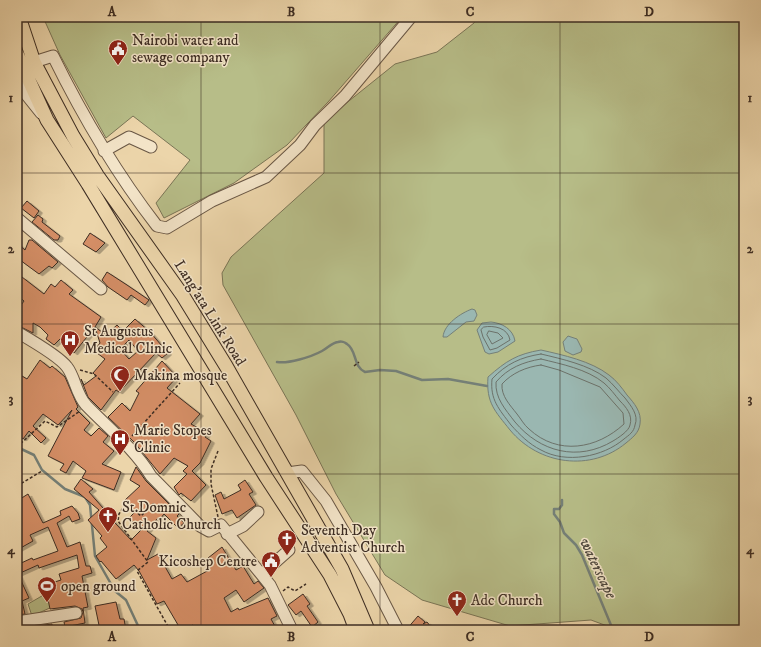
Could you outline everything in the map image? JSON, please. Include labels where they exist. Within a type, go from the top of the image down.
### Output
[{"type":"main road","name":"Lang'ata Link Road","points":[[19,17],[34,62],[73,136],[98,175],[183,296],[226,366],[342,569],[368,630]]},
{"type":"main road","points":[[17,54],[47,120],[88,184],[205,378],[330,575],[350,614],[356,630]]},
{"type":"main road","points":[[205,378],[213,380],[220,379],[224,375],[226,366]]},
{"type":"main road","points":[[235,425],[234,420],[239,414],[247,412],[255,417]]},
{"type":"street","points":[[34,62],[53,56],[80,111],[134,197],[157,226],[167,228],[212,201],[266,177],[300,145],[315,125],[345,96],[411,17]]},
{"type":"street","points":[[17,83],[47,120]]},
{"type":"street","points":[[104,151],[129,137],[151,147]]},
{"type":"street","points":[[17,218],[100,289]]},
{"type":"street","points":[[17,332],[40,346],[67,367],[86,406],[125,443],[173,500],[204,530],[209,531],[243,526],[258,512]]},
{"type":"street","points":[[287,473],[302,471],[321,494],[376,588],[398,630]]},
{"type":"street","points":[[224,529],[262,574],[292,630]]},
{"type":"street","points":[[262,574],[289,550]]},
{"type":"street","points":[[17,622],[76,613]]},
{"type":"path","points":[[354,366],[359,362]]},
{"type":"path","points":[[67,367],[94,374],[113,392]]},
{"type":"path","points":[[125,443],[180,383]]},
{"type":"path","points":[[17,447],[45,421],[57,427],[86,406]]},
{"type":"path","points":[[218,451],[211,469],[211,484],[224,529]]},
{"type":"path","points":[[17,486],[42,471]]},
{"type":"path","points":[[170,630],[137,571],[148,562],[118,521],[119,514],[126,503],[141,516],[153,504],[164,509],[173,500]]},
{"type":"path","points":[[275,597],[287,588],[295,591],[306,584]]},
{"type":"green space","points":[[43,17],[402,17],[328,102],[287,145],[234,183],[164,218],[156,203],[190,160],[133,116],[106,138],[60,55]]},
{"type":"green space","points":[[478,17],[744,17],[744,630],[618,630],[591,620],[510,626],[422,600],[385,575],[336,494],[296,415],[223,285],[222,273],[231,257],[324,173],[324,121],[395,64],[437,52],[474,23]]},
{"type":"green space","points":[[47,593],[52,607],[32,616],[28,604]]},
{"type":"water","points":[[472,309],[475,310],[477,315],[474,321],[466,322],[447,337],[443,337],[446,328],[450,323],[458,316]]},
{"type":"water","points":[[491,322],[506,327],[512,333],[515,341],[498,352],[489,354],[485,352],[477,330],[482,323]]},
{"type":"water","points":[[568,336],[577,339],[582,349],[581,352],[573,355],[565,351],[563,342]]},
{"type":"water","points":[[541,350],[585,362],[602,370],[614,379],[639,412],[640,424],[635,435],[612,452],[597,458],[582,461],[550,457],[535,451],[522,442],[510,430],[496,412],[488,394],[488,377],[512,359]]},
{"type":"building","points":[[27,201],[39,211],[34,218],[21,208]]},
{"type":"building","points":[[38,215],[43,219],[42,222],[60,236],[58,240],[54,240],[32,222]]},
{"type":"building","points":[[90,233],[105,243],[96,252],[83,244]]},
{"type":"building","points":[[29,240],[32,240],[58,262],[52,268],[49,266],[39,274],[24,263],[18,258],[20,255],[17,253],[17,243],[25,250]]},
{"type":"building","points":[[107,272],[149,300],[145,305],[131,295],[127,300],[108,287],[102,280]]},
{"type":"building","points":[[22,277],[44,294],[51,284],[55,287],[61,280],[73,290],[69,294],[101,317],[95,327],[74,353],[68,348],[74,341],[65,334],[54,345],[46,339],[48,335],[40,327],[33,323],[33,333],[17,325],[17,318],[20,313],[17,311],[24,301],[17,295],[17,285]]},
{"type":"building","points":[[135,319],[150,332],[168,353],[162,358],[156,353],[119,392],[116,390],[101,410],[88,397],[81,379],[84,385],[96,376],[93,373],[105,359],[97,353],[101,349],[97,347],[100,343],[95,327],[106,335],[117,325],[123,331]],"holes":[[[129,340],[138,351],[129,359],[120,349]]]},
{"type":"building","points":[[40,360],[50,368],[52,366],[65,377],[78,407],[76,409],[90,423],[84,430],[91,436],[99,428],[108,436],[103,442],[114,451],[102,464],[121,472],[114,490],[82,478],[86,471],[73,461],[66,473],[60,470],[64,464],[48,456],[72,410],[58,425],[43,414],[33,426],[46,438],[41,443],[29,431],[23,439],[17,435],[17,411],[20,406],[17,403],[17,373],[27,379]]},
{"type":"building","points":[[162,361],[177,377],[167,388],[200,414],[191,424],[207,433],[205,437],[211,441],[200,463],[192,471],[206,485],[191,501],[181,493],[179,495],[174,487],[187,474],[183,471],[188,466],[174,458],[160,474],[134,442],[108,417],[122,403],[130,411],[139,393],[136,391]]},
{"type":"building","points":[[136,467],[146,481],[179,514],[177,516],[184,523],[178,528],[164,514],[160,519],[158,518],[147,531],[156,538],[147,560],[158,554],[172,579],[181,574],[187,582],[209,570],[206,565],[211,562],[208,558],[222,547],[236,570],[243,566],[254,584],[258,581],[264,588],[244,602],[236,590],[224,598],[231,612],[238,608],[239,610],[268,598],[277,616],[271,619],[277,630],[196,630],[193,625],[181,630],[164,601],[157,604],[139,571],[134,565],[116,579],[101,561],[100,562],[96,556],[107,547],[100,538],[102,536],[88,520],[99,510],[74,489],[81,479],[93,489],[89,492],[103,508],[102,509],[131,540],[141,530],[129,518],[135,512],[124,501],[140,486],[130,480]]},
{"type":"building","points":[[245,480],[253,492],[249,494],[256,505],[237,518],[232,510],[222,514],[215,495],[221,492],[224,499],[241,490],[238,485]]},
{"type":"building","points":[[28,494],[43,523],[61,515],[60,511],[72,506],[78,513],[80,519],[72,522],[69,516],[57,523],[67,547],[80,542],[86,566],[90,566],[92,573],[82,576],[88,607],[83,608],[85,623],[65,627],[64,622],[81,618],[83,612],[82,609],[75,606],[50,609],[45,585],[61,580],[59,574],[79,568],[77,555],[39,568],[38,565],[18,574],[29,598],[22,601],[25,614],[17,615],[17,565],[32,558],[33,560],[58,551],[48,527],[30,535],[33,541],[17,550],[17,531],[21,529],[17,520],[17,501]]},
{"type":"building","points":[[303,594],[310,604],[307,606],[318,622],[312,627],[301,611],[296,615],[288,605]]},
{"type":"building","points":[[116,602],[120,619],[124,619],[126,630],[100,630],[95,606]]},
{"type":"building","points":[[418,616],[425,622],[423,624],[427,622],[431,627],[427,630],[425,630],[422,626],[418,630],[406,630]]},
{"type":"building","points":[[52,624],[52,630],[24,630],[23,628]]},
{"type":"waterway","points":[[277,362],[287,362],[306,358],[322,351],[333,343],[342,342],[350,347],[361,370],[365,372],[380,370],[396,371],[422,380],[448,379],[487,386]]},
{"type":"waterway","points":[[17,447],[34,455],[42,470],[65,489],[85,497],[90,505],[95,556],[115,591],[126,600],[140,630]]},
{"type":"waterway","name":"waterscape","points":[[562,500],[562,505],[559,509],[554,509],[554,514],[560,522],[564,533],[576,545],[582,555],[613,630]]},
{"type":"place","name":"Nairobi water and sewage company","points":[[118,66]]},
{"type":"place","name":"St Augustus Medical Clinic","points":[[70,357]]},
{"type":"place","name":"Makina mosque","points":[[120,392]]},
{"type":"place","name":"Marie Stopes Clinic","points":[[120,456]]},
{"type":"place","name":"St.Domnic Catholic Church","points":[[108,533]]},
{"type":"place","name":"Seventh Day Adventist Church","points":[[287,556]]},
{"type":"place","name":"Kicoshep Centre","points":[[271,578]]},
{"type":"place","name":"open ground","points":[[47,603]]},
{"type":"place","name":"Adc Church","points":[[457,617]]}]
